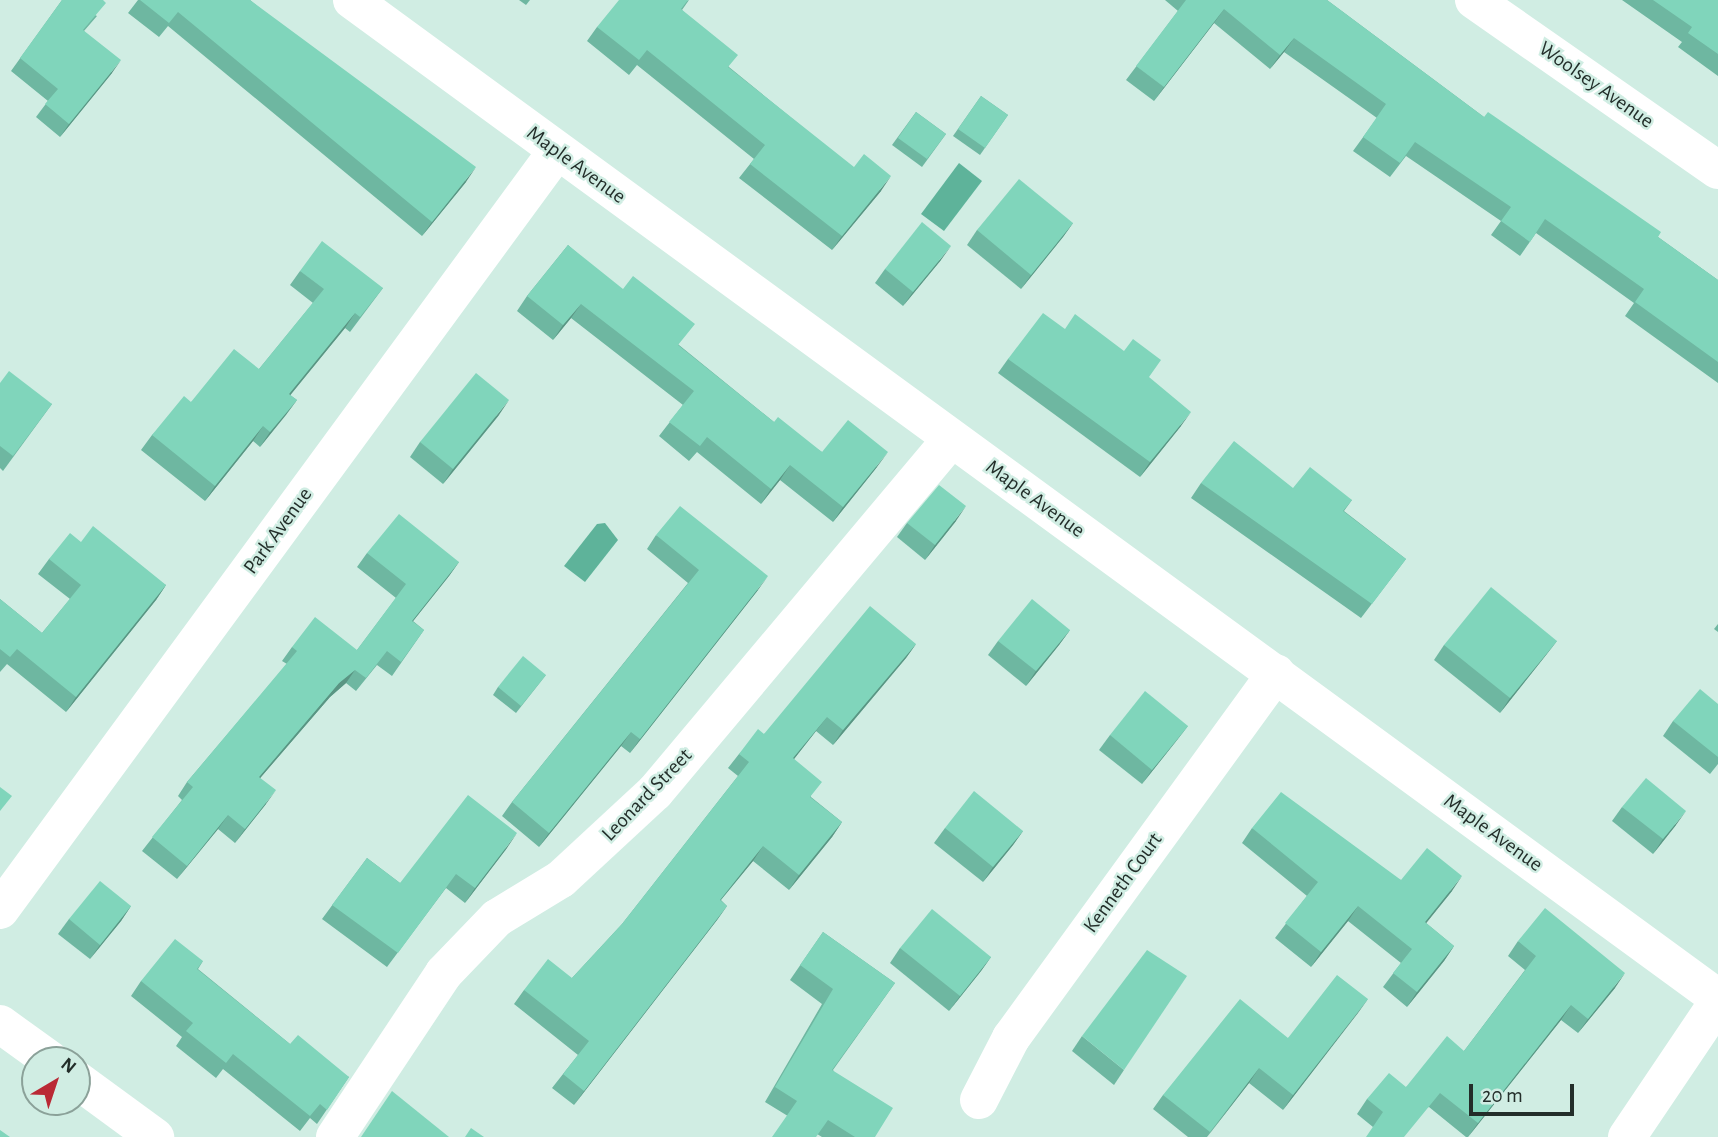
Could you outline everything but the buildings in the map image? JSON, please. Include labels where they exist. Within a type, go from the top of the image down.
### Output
[{"type":"street","name":"Maple Avenue","points":[[352,0],[951,439],[1276,673],[1718,1000]]},
{"type":"street","name":"Woolsey Avenue","points":[[1474,0],[1718,170]]},
{"type":"street","name":"Park Avenue","points":[[0,910],[557,151]]},
{"type":"street","name":"Leonard Street","points":[[335,1137],[444,972],[497,918],[561,880],[655,792],[951,439]]},
{"type":"street","name":"Kenneth Court","points":[[979,1100],[1011,1038],[1276,673]]},
{"type":"street","points":[[1627,1137],[1718,1000]]},
{"type":"street","points":[[0,1024],[31,1046]]},
{"type":"street","points":[[91,1090],[155,1137]]},
{"type":"shaded area","points":[[959,163],[982,181],[944,231],[921,214]]},
{"type":"shaded area","points":[[605,523],[618,540],[585,582],[564,566],[597,524]]}]
